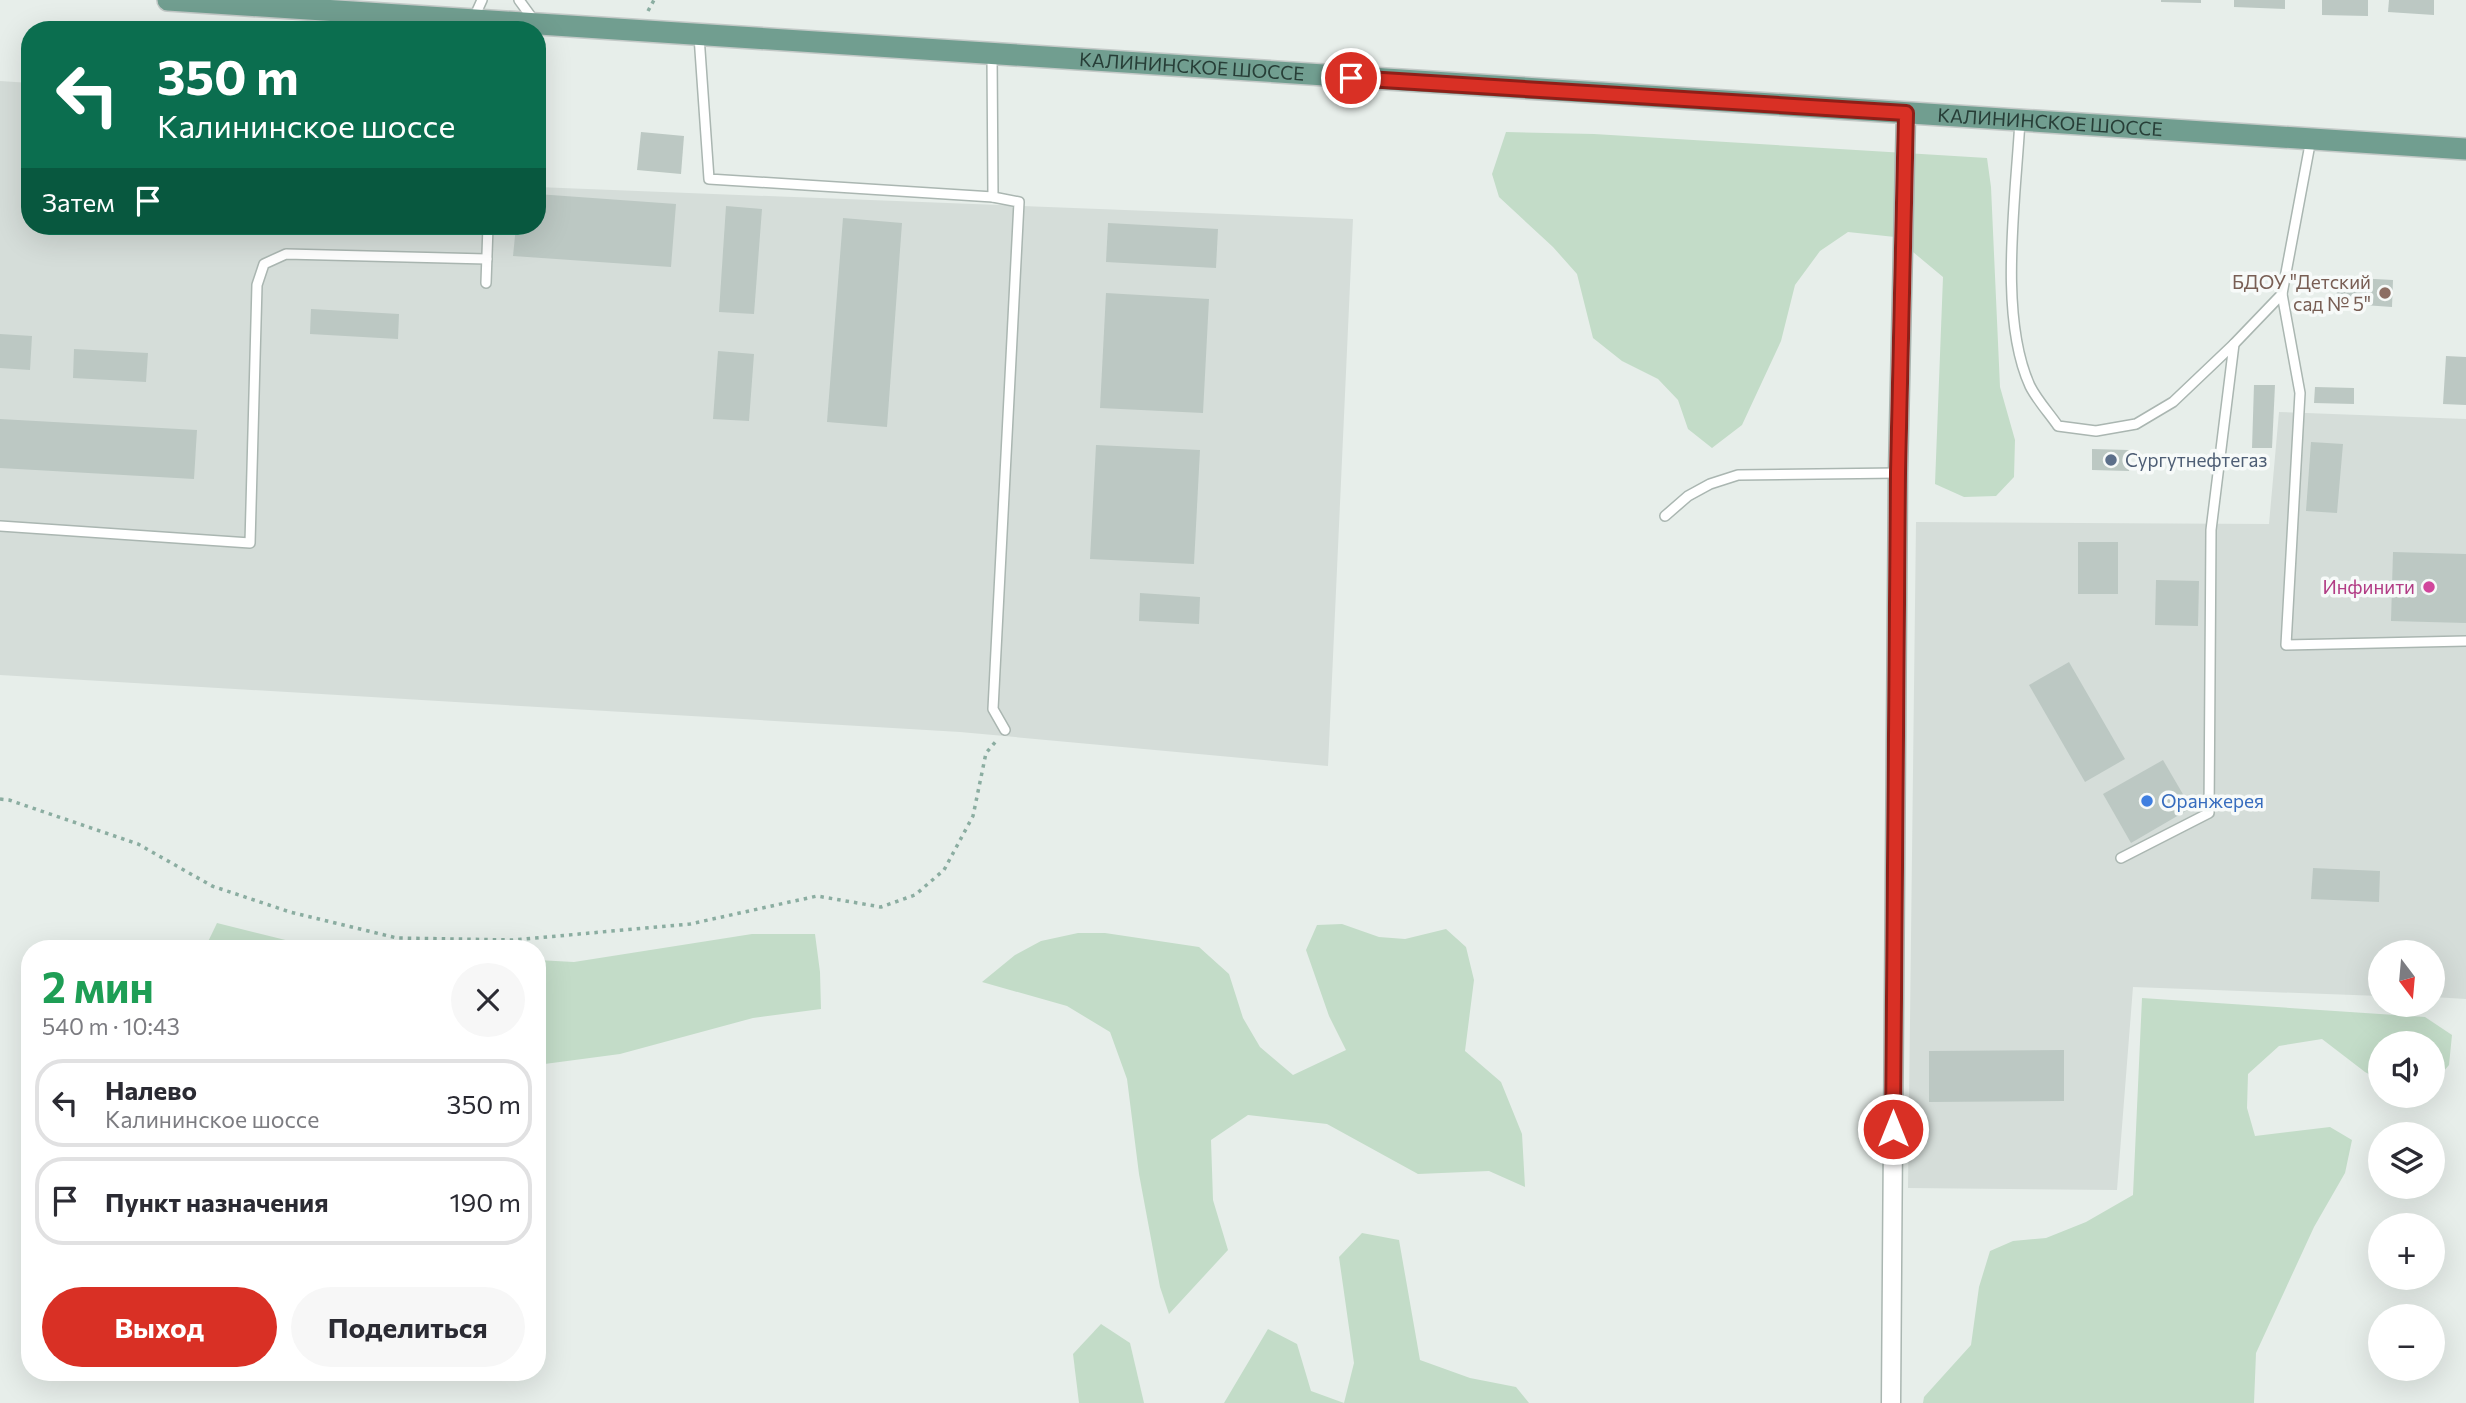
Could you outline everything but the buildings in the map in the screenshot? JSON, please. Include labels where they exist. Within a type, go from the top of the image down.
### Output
[{"type":"main road","name":"КАЛИНИНСКОЕ ШОССЕ","points":[[168,0],[477,21]]},
{"type":"main road","name":"КАЛИНИНСКОЕ ШОССЕ","points":[[546,25],[2466,149]]},
{"type":"street","points":[[1891,1403],[1898,473],[1906,113]]},
{"type":"lane","points":[[473,20],[482,0]]},
{"type":"lane","points":[[519,0],[534,21]]},
{"type":"lane","points":[[699,35],[709,179],[993,197],[1019,202],[993,709],[1005,730]]},
{"type":"lane","points":[[992,54],[993,197]]},
{"type":"lane","points":[[2021,120],[2011,290],[2017,342],[2031,387],[2058,426],[2096,430],[2136,424],[2173,402],[2282,294]]},
{"type":"lane","points":[[2311,139],[2282,294],[2300,393],[2286,645],[2466,641]]},
{"type":"lane","points":[[486,284],[488,235]]},
{"type":"lane","points":[[0,526],[250,544],[257,285],[264,264],[286,254],[487,259]]},
{"type":"lane","points":[[2121,858],[2209,813],[2211,530],[2234,344]]},
{"type":"lane","points":[[1665,516],[1688,496],[1710,484],[1738,475],[1898,473]]},
{"type":"path","points":[[0,799],[138,845],[212,886],[290,912],[397,938],[513,940],[690,924],[817,896],[881,907],[915,895],[944,870],[950,859],[973,816],[986,753],[1005,730]]},
{"type":"shaded area","points":[[0,81],[21,82],[21,235],[546,235],[546,187],[1353,219],[1328,766],[960,732],[0,675]]},
{"type":"shaded area","points":[[2279,412],[2466,419],[2466,999],[2445,998],[2445,940],[2368,940],[2368,996],[2133,987],[2117,1190],[1908,1188],[1916,522],[2269,524]]},
{"type":"green space","points":[[1506,132],[1594,134],[1987,158],[1991,187],[2000,387],[2015,440],[2014,477],[1996,496],[1964,497],[1935,484],[1943,277],[1895,237],[1848,232],[1820,251],[1795,285],[1781,341],[1742,425],[1712,448],[1688,429],[1678,400],[1658,379],[1622,361],[1593,338],[1577,274],[1553,247],[1499,197],[1492,174]]},
{"type":"green space","points":[[217,923],[286,940],[209,940]]},
{"type":"green space","points":[[1342,924],[1379,937],[1405,939],[1446,929],[1466,947],[1474,980],[1465,1051],[1501,1082],[1522,1134],[1525,1187],[1489,1171],[1418,1174],[1327,1124],[1248,1115],[1211,1140],[1213,1200],[1228,1250],[1169,1314],[1160,1287],[1139,1174],[1127,1079],[1110,1032],[1067,1006],[982,982],[1015,955],[1041,941],[1078,933],[1105,933],[1199,947],[1229,974],[1243,1018],[1260,1047],[1293,1075],[1346,1050],[1329,1016],[1306,950],[1317,925]]},
{"type":"green space","points":[[752,934],[815,934],[821,1009],[753,1018],[620,1054],[546,1064],[546,960],[574,962]]},
{"type":"green space","points":[[2142,998],[2368,1013],[2368,1017],[2425,1017],[2452,1035],[2449,1065],[2445,1070],[2445,1031],[2368,1031],[2368,1074],[2322,1039],[2279,1046],[2248,1074],[2247,1108],[2255,1136],[2330,1127],[2352,1140],[2345,1173],[2314,1227],[2256,1353],[2254,1403],[1923,1403],[1924,1397],[1971,1345],[1979,1287],[1990,1251],[2013,1241],[2046,1238],[2086,1222],[2133,1195]]},
{"type":"green space","points":[[1362,1233],[1399,1240],[1420,1360],[1470,1378],[1516,1387],[1529,1403],[1344,1403],[1354,1363],[1339,1257]]},
{"type":"green space","points":[[1101,1324],[1130,1343],[1144,1403],[1079,1403],[1073,1354]]},
{"type":"green space","points":[[1268,1329],[1297,1344],[1311,1391],[1344,1403],[1224,1403]]},
{"type":"place","name":"БДОУ \"Детский сад № 5\"","points":[[2385,293]]},
{"type":"place","name":"Сургутнефтегаз","points":[[2111,460]]},
{"type":"place","name":"Инфинити","points":[[2429,587]]},
{"type":"place","name":"Оранжерея","points":[[2147,801]]},
{"type":"route","points":[[1351,78],[1906,113],[1898,473],[1893,1129]]}]
